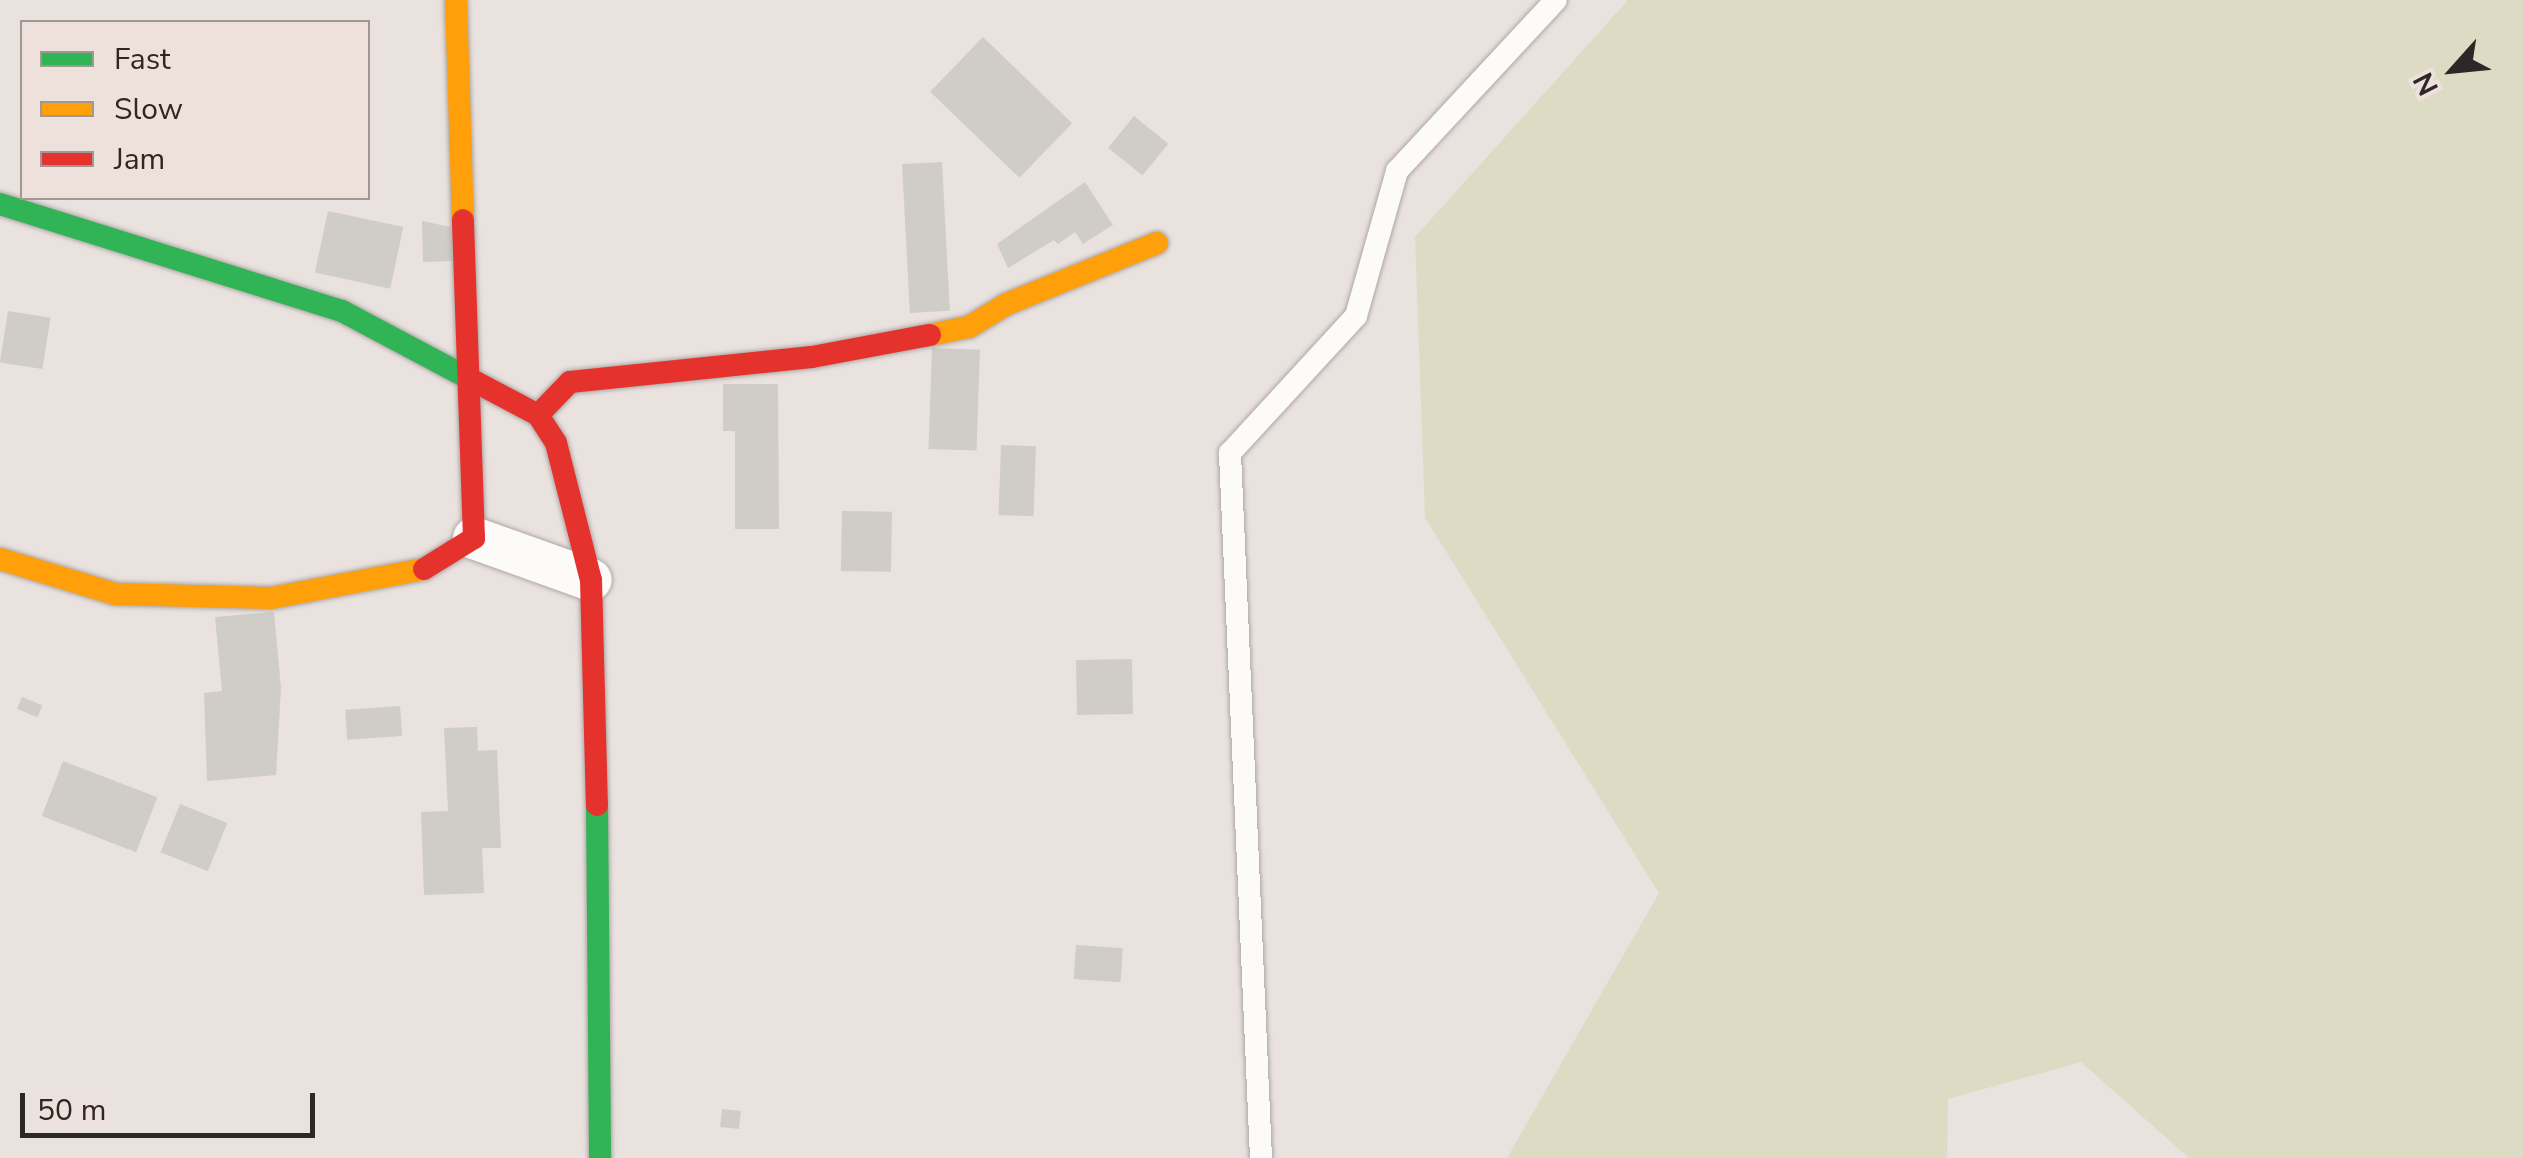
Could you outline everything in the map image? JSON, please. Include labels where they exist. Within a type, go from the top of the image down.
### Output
[{"type":"street","points":[[456,0],[472,380],[474,538]]},
{"type":"street","points":[[0,204],[342,311],[538,415],[571,483],[592,580],[600,1158]]},
{"type":"street","points":[[538,415],[570,382],[812,357],[969,327],[1007,304],[1157,243]]},
{"type":"street","points":[[0,559],[116,594],[271,598],[427,568],[474,538]]},
{"type":"street","points":[[474,538],[592,580]]},
{"type":"lane","points":[[1262,1158],[1230,453],[1356,316],[1397,172],[1556,0]]},
{"type":"shaded area","points":[[1628,0],[2523,0],[2523,1158],[2189,1158],[2081,1062],[1948,1099],[1947,1158],[1507,1158],[1659,893],[1425,518],[1415,237]]},
{"type":"building","points":[[983,37],[1072,123],[1019,178],[930,92]]},
{"type":"building","points":[[1134,116],[1168,144],[1142,176],[1108,148]]},
{"type":"building","points":[[942,162],[950,311],[910,313],[902,164]]},
{"type":"building","points":[[1085,182],[1113,225],[1083,244],[1075,232],[1058,244],[1054,240],[1008,268],[997,244]]},
{"type":"building","points":[[328,211],[403,227],[390,289],[315,273]]},
{"type":"building","points":[[422,221],[451,227],[453,261],[423,262]]},
{"type":"building","points":[[8,311],[50,318],[42,369],[0,362]]},
{"type":"building","points":[[932,348],[980,350],[976,451],[928,449]]},
{"type":"building","points":[[723,384],[778,384],[779,529],[735,529],[735,431],[723,431]]},
{"type":"building","points":[[1001,445],[1036,446],[1034,516],[999,515]]},
{"type":"building","points":[[842,511],[892,512],[891,572],[841,571]]},
{"type":"building","points":[[274,612],[281,688],[276,775],[207,781],[204,693],[222,691],[215,617]]},
{"type":"building","points":[[1132,659],[1133,714],[1077,715],[1076,660]]},
{"type":"building","points":[[22,697],[42,705],[38,717],[17,709]]},
{"type":"building","points":[[400,706],[402,736],[347,740],[345,710]]},
{"type":"building","points":[[477,727],[478,751],[497,750],[501,848],[482,848],[484,893],[424,895],[421,812],[448,811],[444,728]]},
{"type":"building","points":[[63,761],[157,797],[136,852],[42,816]]},
{"type":"building","points":[[180,804],[227,823],[208,871],[161,852]]},
{"type":"building","points":[[1076,945],[1123,948],[1121,982],[1074,979]]},
{"type":"building","points":[[722,1109],[741,1111],[739,1129],[720,1127]]},
{"type":"traffic: fast","points":[[0,204],[342,311],[470,379]]},
{"type":"traffic: fast","points":[[597,805],[600,1158]]},
{"type":"traffic: slow","points":[[456,0],[463,220]]},
{"type":"traffic: slow","points":[[930,335],[969,327],[1007,304],[1157,243]]},
{"type":"traffic: slow","points":[[0,559],[115,594],[271,598],[424,569]]},
{"type":"traffic: jam","points":[[424,569],[474,538],[463,220]]},
{"type":"traffic: jam","points":[[538,415],[570,382],[812,357],[930,335]]},
{"type":"traffic: jam","points":[[470,379],[538,415],[556,443],[591,580],[597,805]]}]
